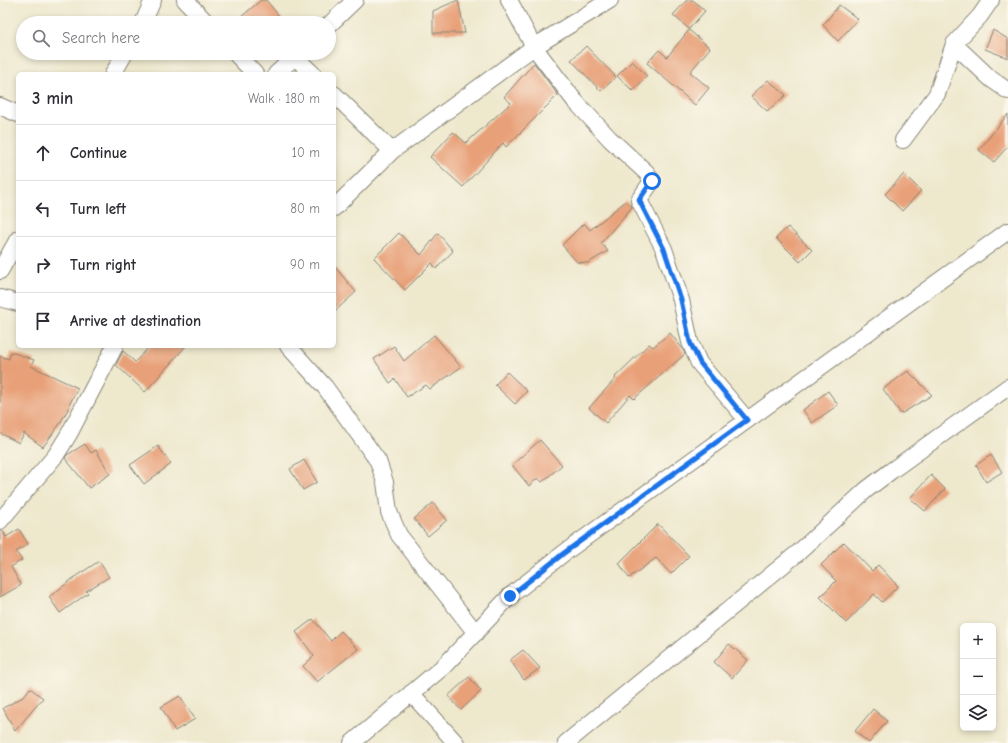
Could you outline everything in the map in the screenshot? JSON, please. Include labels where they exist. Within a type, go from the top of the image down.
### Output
[{"type":"street","points":[[146,16],[154,0]]},
{"type":"street","points":[[185,0],[200,16]]},
{"type":"street","points":[[336,18],[355,0]]},
{"type":"street","points":[[509,0],[534,47],[574,100],[610,139],[647,173],[652,181],[639,200],[664,249],[681,300],[690,342],[700,363],[747,420]]},
{"type":"street","points":[[336,206],[392,151],[534,47],[610,0]]},
{"type":"street","points":[[903,140],[937,94],[954,44],[980,16],[991,0]]},
{"type":"street","points":[[954,44],[991,79],[1008,91]]},
{"type":"street","points":[[114,72],[121,60]]},
{"type":"street","points":[[242,60],[253,72]]},
{"type":"street","points":[[278,72],[291,60]]},
{"type":"street","points":[[301,60],[311,72]]},
{"type":"street","points":[[336,96],[392,151]]},
{"type":"street","points":[[0,106],[16,113]]},
{"type":"street","points":[[352,743],[444,666],[510,596],[564,553],[1008,231]]},
{"type":"street","points":[[0,270],[16,242]]},
{"type":"street","points":[[0,298],[16,302]]},
{"type":"street","points":[[0,521],[56,455],[69,434],[114,348]]},
{"type":"street","points":[[290,348],[324,387],[378,461],[385,482],[388,512],[400,535],[476,633]]},
{"type":"street","points":[[566,743],[799,552],[866,490],[897,466],[1008,387]]},
{"type":"street","points":[[411,693],[456,743]]},
{"type":"building","points":[[261,0],[266,0],[279,16],[242,16]]},
{"type":"building","points":[[458,0],[465,33],[433,33],[433,11]]},
{"type":"building","points":[[687,0],[693,0],[705,11],[689,29],[673,15]]},
{"type":"building","points":[[839,5],[858,19],[838,41],[823,25]]},
{"type":"building","points":[[689,30],[710,48],[690,72],[709,88],[695,105],[647,63],[659,50],[667,57]]},
{"type":"building","points":[[993,30],[1008,39],[1008,58],[985,49]]},
{"type":"building","points":[[586,46],[616,77],[601,91],[571,60]]},
{"type":"building","points":[[632,61],[647,76],[633,91],[617,76]]},
{"type":"building","points":[[534,63],[558,95],[506,147],[503,143],[463,187],[430,157],[453,132],[466,143],[511,103],[504,97]]},
{"type":"building","points":[[768,80],[786,95],[767,111],[751,96]]},
{"type":"building","points":[[1008,114],[1008,146],[994,162],[979,150]]},
{"type":"building","points":[[904,174],[921,191],[902,211],[885,194]]},
{"type":"building","points":[[626,201],[632,207],[601,243],[608,251],[588,263],[577,262],[562,245],[584,223],[590,230]]},
{"type":"building","points":[[788,227],[812,250],[800,262],[776,238]]},
{"type":"building","points":[[399,233],[421,255],[438,233],[453,251],[436,269],[432,263],[405,290],[374,258]]},
{"type":"building","points":[[336,268],[356,292],[336,310]]},
{"type":"building","points":[[670,333],[685,354],[634,399],[630,395],[606,423],[589,408],[616,378],[615,377],[649,344],[653,347]]},
{"type":"building","points":[[434,335],[461,367],[430,389],[426,385],[407,397],[395,379],[390,383],[374,359],[394,346],[404,361]]},
{"type":"building","points":[[148,348],[184,348],[145,392],[116,365],[123,351],[135,362]]},
{"type":"building","points":[[11,352],[34,360],[31,366],[78,388],[59,425],[43,447],[24,433],[19,443],[0,433],[0,356],[9,359]]},
{"type":"building","points":[[908,371],[932,395],[901,414],[883,389]]},
{"type":"building","points":[[507,372],[527,391],[515,404],[495,385]]},
{"type":"building","points":[[828,391],[838,405],[812,423],[803,410]]},
{"type":"building","points":[[540,440],[562,465],[542,482],[538,478],[529,486],[512,465]]},
{"type":"building","points":[[85,444],[91,453],[96,450],[110,474],[89,488],[65,458],[67,455]]},
{"type":"building","points":[[158,446],[171,464],[144,484],[130,465]]},
{"type":"building","points":[[991,455],[1002,472],[986,482],[976,465]]},
{"type":"building","points":[[304,460],[317,482],[303,490],[290,469]]},
{"type":"building","points":[[931,475],[945,489],[925,511],[910,498]]},
{"type":"building","points":[[433,503],[447,520],[428,536],[414,519]]},
{"type":"building","points":[[658,524],[689,556],[671,574],[656,558],[629,578],[619,563]]},
{"type":"building","points":[[19,529],[28,544],[16,552],[22,560],[11,567],[21,585],[0,597],[0,530],[2,530],[6,537]]},
{"type":"building","points":[[844,542],[872,571],[878,565],[898,586],[882,602],[874,594],[846,623],[820,597],[836,581],[821,565]]},
{"type":"building","points":[[99,561],[109,577],[86,591],[88,593],[60,613],[49,597]]},
{"type":"building","points":[[313,619],[331,641],[341,631],[358,649],[317,682],[303,666],[314,656],[296,632]]},
{"type":"building","points":[[729,644],[748,660],[732,678],[714,662]]},
{"type":"building","points":[[523,650],[540,668],[524,680],[510,660]]},
{"type":"building","points":[[469,677],[481,691],[461,710],[448,696]]},
{"type":"building","points":[[30,688],[43,698],[15,731],[3,708],[23,697]]},
{"type":"building","points":[[180,696],[195,719],[175,731],[161,707]]},
{"type":"building","points":[[873,709],[887,721],[869,743],[855,731]]},
{"type":"route","points":[[510,596],[564,553],[747,420],[700,363],[690,342],[681,300],[664,249],[639,200],[652,181]]}]
